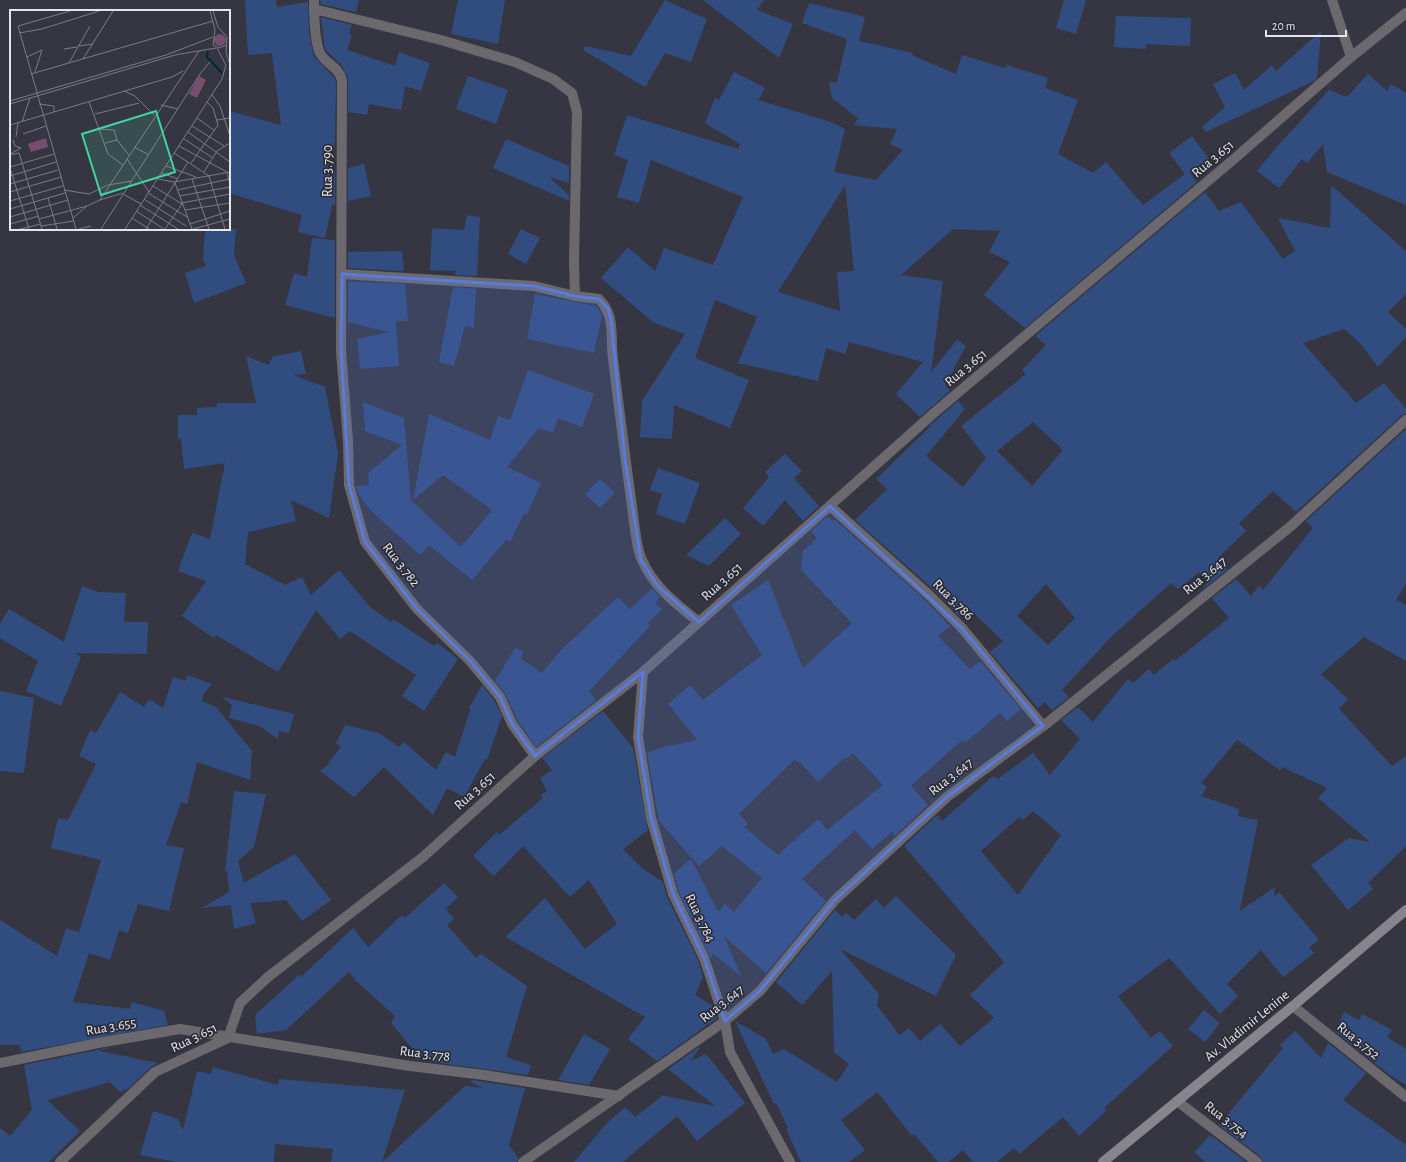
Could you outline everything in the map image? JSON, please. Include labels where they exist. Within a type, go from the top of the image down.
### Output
[{"type":"main road","name":"Av. Vladimir Lenine","points":[[1104,1162],[1293,1006],[1406,910]]},
{"type":"street","points":[[1332,0],[1350,58]]},
{"type":"street","points":[[314,4],[515,62],[553,79],[572,93],[577,112],[574,263],[575,296]]},
{"type":"street","name":"Rua 3.790","points":[[314,4],[320,51],[326,61],[340,72],[342,80],[341,351]]},
{"type":"street","name":"Rua 3.651","points":[[60,1162],[154,1072],[228,1038],[240,1002],[268,978],[423,857],[535,756],[643,672],[934,413],[1234,159],[1350,58],[1406,13]]},
{"type":"street","points":[[342,274],[425,277],[534,286],[575,296],[599,299],[608,308],[611,320],[612,347],[625,459],[641,560],[658,586],[679,607],[699,622]]},
{"type":"street","name":"Rua 3.782","points":[[341,351],[348,442],[349,485],[365,542],[418,609],[470,661],[500,697],[512,724],[535,756]]},
{"type":"street","name":"Rua 3.647","points":[[523,1162],[725,1021],[760,991],[835,900],[947,797],[1044,726],[1297,521],[1406,420]]},
{"type":"street","name":"Rua 3.786","points":[[830,506],[928,594],[962,628],[1044,726]]},
{"type":"street","name":"Rua 3.784","points":[[643,672],[638,736],[651,818],[673,894],[704,958],[725,1021],[730,1052],[790,1162]]},
{"type":"street","name":"Rua 3.752","points":[[1293,1006],[1406,1097]]},
{"type":"street","name":"Rua 3.655","points":[[0,1063],[98,1043],[180,1029],[228,1038]]},
{"type":"street","name":"Rua 3.778","points":[[228,1038],[619,1096]]},
{"type":"street","name":"Rua 3.754","points":[[1178,1101],[1256,1162]]},
{"type":"highlighted area","points":[[342,274],[534,286],[575,296],[599,299],[608,308],[611,319],[625,459],[641,560],[658,586],[699,622],[830,506],[962,628],[1043,726],[947,797],[835,900],[760,991],[725,1021],[704,958],[673,894],[651,818],[638,737],[643,672],[535,756],[512,724],[500,697],[470,661],[417,609],[365,542],[349,485],[341,351]]},
{"type":"building","points":[[245,0],[276,0],[277,7],[308,2],[309,34],[313,53],[316,59],[336,81],[335,141],[326,173],[335,171],[335,204],[332,205],[325,238],[298,232],[302,215],[230,193],[230,111],[281,125],[272,53],[248,55]]},
{"type":"building","points":[[320,0],[359,0],[356,12],[321,4]]},
{"type":"building","points":[[458,0],[505,0],[498,44],[451,34]]},
{"type":"building","points":[[665,0],[707,19],[691,62],[665,53],[645,87],[583,50],[585,46],[631,56]]},
{"type":"building","points":[[703,0],[764,0],[757,10],[793,24],[779,58]]},
{"type":"building","points":[[1064,0],[1086,0],[1076,34],[1056,28]]},
{"type":"building","points":[[809,3],[865,17],[859,41],[913,53],[912,55],[956,74],[962,55],[1005,68],[1007,65],[1048,78],[1045,88],[1078,100],[1058,154],[1093,173],[1106,162],[1143,205],[1185,174],[1169,153],[1192,136],[1209,159],[1190,173],[1197,182],[1025,328],[984,295],[1010,262],[989,252],[1000,231],[953,229],[901,275],[943,281],[931,372],[957,340],[966,346],[945,385],[950,391],[920,417],[896,394],[923,362],[849,342],[845,354],[826,348],[818,381],[738,363],[757,317],[715,300],[695,358],[749,380],[730,428],[674,405],[672,439],[640,437],[642,401],[685,334],[654,323],[601,278],[628,247],[655,271],[664,248],[713,265],[743,197],[651,160],[639,203],[617,197],[628,160],[614,155],[627,115],[738,149],[740,144],[705,123],[715,98],[719,100],[734,72],[765,88],[758,100],[831,122],[845,129],[834,172],[876,180],[903,150],[890,144],[897,129],[854,125],[858,118],[832,98],[829,82],[837,82],[847,39],[802,23]],"holes":[[[845,185],[854,271],[837,272],[840,311],[778,292]]]},
{"type":"building","points":[[1116,16],[1191,18],[1190,46],[1146,44],[1146,49],[1114,47]]},
{"type":"building","points":[[321,17],[352,25],[349,34],[352,35],[347,50],[395,66],[399,52],[430,63],[421,91],[405,86],[401,110],[369,104],[367,115],[348,112],[348,78],[343,67],[325,49]]},
{"type":"building","points":[[1321,31],[1317,78],[1314,81],[1206,132],[1202,127],[1225,107],[1213,84],[1235,73],[1244,90],[1272,65],[1276,71]]},
{"type":"building","points":[[1368,74],[1387,91],[1391,84],[1406,93],[1406,205],[1327,172],[1323,144],[1307,163],[1302,159],[1279,188],[1257,171],[1274,150],[1329,90],[1347,97]]},
{"type":"building","points":[[468,76],[508,90],[496,124],[456,109]]},
{"type":"building","points":[[506,139],[569,166],[569,183],[549,177],[569,195],[569,201],[493,168]]},
{"type":"building","points":[[364,164],[371,196],[348,201],[348,168]]},
{"type":"building","points":[[1331,185],[1406,251],[1406,294],[1388,312],[1406,329],[1406,337],[1378,367],[1359,342],[1344,329],[1303,343],[1356,403],[1384,383],[1406,409],[1406,414],[1402,415],[1296,512],[1273,491],[1239,523],[1246,531],[1218,558],[1228,569],[1203,589],[1208,581],[1199,572],[1178,589],[1171,583],[1111,637],[1062,690],[1069,697],[1052,710],[1045,702],[1038,708],[990,652],[1003,641],[969,609],[960,617],[933,589],[855,520],[887,489],[876,479],[930,427],[929,426],[958,401],[965,409],[926,456],[963,487],[986,458],[961,426],[1026,374],[1022,370],[1046,345],[1035,336],[1205,192],[1219,211],[1241,202],[1283,259],[1295,251],[1278,218],[1330,228]],"holes":[[[1033,422],[1063,450],[1032,486],[997,451]],[[1046,584],[1075,618],[1048,645],[1017,616]]]},
{"type":"building","points":[[467,215],[480,217],[477,276],[455,275],[456,271],[430,270],[432,228],[464,230]]},
{"type":"building","points":[[236,229],[234,255],[246,283],[194,303],[185,273],[206,266],[203,260],[205,230]]},
{"type":"building","points":[[521,229],[540,238],[526,264],[508,254]]},
{"type":"building","points":[[312,238],[335,240],[335,318],[285,305],[294,273],[307,277]]},
{"type":"building","points":[[402,251],[404,271],[348,268],[348,252]]},
{"type":"building","points":[[348,281],[405,284],[408,321],[396,321],[399,366],[360,369],[357,339],[389,332],[348,322]]},
{"type":"building","points":[[453,287],[476,289],[474,328],[465,326],[454,366],[439,362]]},
{"type":"building","points":[[535,294],[596,306],[602,315],[594,353],[527,339]]},
{"type":"building","points":[[301,351],[306,374],[293,375],[325,387],[338,453],[329,518],[291,500],[296,521],[248,532],[245,564],[285,585],[302,577],[311,595],[339,570],[370,607],[391,622],[393,619],[434,646],[437,643],[458,659],[424,711],[402,696],[416,675],[350,631],[340,639],[316,610],[278,672],[216,635],[214,638],[182,616],[206,581],[178,571],[192,533],[210,539],[225,463],[184,469],[181,439],[178,439],[178,415],[197,415],[197,408],[217,407],[217,403],[256,403],[246,356],[269,365],[272,357]]},
{"type":"building","points":[[528,370],[594,394],[582,427],[558,418],[553,433],[539,428],[507,467],[541,483],[527,514],[524,513],[510,542],[506,540],[472,580],[429,545],[420,555],[369,509],[359,495],[356,486],[369,485],[368,473],[402,445],[365,431],[363,402],[404,418],[411,500],[461,547],[492,510],[443,475],[413,500],[429,414],[490,440],[498,416],[510,420]]},
{"type":"building","points":[[1406,429],[1406,584],[1396,600],[1406,605],[1406,661],[1364,637],[1321,674],[1348,699],[1339,709],[1392,766],[1406,756],[1406,846],[1368,883],[1373,889],[1348,910],[1311,865],[1349,838],[1370,842],[1318,798],[1327,788],[1282,767],[1280,770],[1237,740],[1201,783],[1207,787],[1201,796],[1239,809],[1238,816],[1258,820],[1240,911],[1275,887],[1274,897],[1279,892],[1319,940],[1309,947],[1314,953],[1283,977],[1261,950],[1227,984],[1238,996],[1220,1014],[1169,958],[1118,996],[1151,1038],[1160,1031],[1173,1046],[1104,1108],[1106,1111],[1079,1136],[1063,1117],[1019,1154],[1014,1148],[997,1162],[973,1162],[963,1150],[948,1162],[938,1162],[914,1134],[912,1136],[878,1093],[876,1093],[841,1120],[865,1150],[849,1162],[801,1162],[786,1129],[788,1128],[776,1103],[774,1104],[735,1021],[766,1039],[773,1054],[784,1049],[837,1082],[849,1064],[834,1052],[832,971],[802,1005],[776,982],[835,910],[842,917],[846,913],[854,920],[876,899],[884,908],[896,896],[956,955],[936,996],[840,949],[879,994],[877,1006],[900,1035],[909,1028],[920,1041],[940,1024],[960,1046],[994,1018],[970,995],[1004,962],[904,846],[937,815],[942,821],[993,776],[998,779],[1033,753],[1050,775],[1080,739],[1061,720],[1078,707],[1093,722],[1128,679],[1133,683],[1149,669],[1154,675],[1173,659],[1175,661],[1229,618],[1212,598],[1236,579],[1251,596],[1259,586],[1263,590],[1313,528],[1306,521]],"holes":[[[1033,811],[1061,835],[1018,895],[981,851],[1019,817],[1023,820]]]},
{"type":"building","points":[[785,454],[802,471],[794,478],[819,506],[803,521],[785,500],[763,526],[743,508],[769,477],[765,472]]},
{"type":"building","points":[[658,468],[700,483],[685,524],[656,514],[662,494],[650,490]]},
{"type":"building","points":[[600,479],[615,493],[600,508],[585,494]]},
{"type":"building","points":[[828,516],[832,521],[834,519],[924,599],[950,626],[938,636],[970,669],[980,661],[1021,709],[1007,721],[1000,713],[965,743],[962,740],[911,786],[928,805],[895,836],[892,832],[872,849],[855,830],[802,879],[826,901],[766,973],[724,936],[741,976],[713,954],[711,959],[679,892],[674,873],[691,859],[718,912],[725,904],[734,912],[762,878],[722,846],[699,866],[659,821],[647,753],[663,747],[697,740],[668,704],[690,685],[703,700],[762,655],[731,605],[768,580],[803,668],[852,623],[801,570],[803,551],[817,538],[811,531]],"holes":[[[853,753],[883,785],[827,830],[818,819],[778,855],[744,827],[748,824],[739,814],[795,759],[798,763],[799,761],[818,782],[844,758],[846,759]]]},
{"type":"building","points":[[725,518],[741,534],[709,566],[686,555]]},
{"type":"building","points":[[82,586],[99,592],[126,593],[124,622],[148,622],[147,654],[75,653],[81,657],[61,706],[26,691],[38,661],[0,638],[0,624],[9,609],[64,642]]},
{"type":"building","points":[[652,588],[659,596],[656,604],[662,609],[648,623],[650,626],[589,691],[596,700],[536,747],[518,721],[505,693],[495,681],[515,648],[523,651],[521,659],[538,670],[536,673],[539,671],[542,673],[561,650],[618,597],[630,609]]},
{"type":"building","points":[[187,675],[212,684],[204,693],[202,701],[216,707],[252,751],[250,780],[197,762],[187,804],[181,802],[166,845],[184,848],[169,911],[138,904],[128,933],[119,930],[110,960],[89,953],[73,1002],[130,1009],[132,1002],[164,1011],[168,1025],[21,1052],[20,1045],[0,1045],[0,920],[57,956],[66,928],[79,932],[101,860],[51,848],[58,818],[68,820],[96,764],[79,756],[90,730],[96,733],[120,692],[144,707],[149,699],[163,708],[173,677],[186,681]]},
{"type":"building","points":[[482,685],[494,700],[502,716],[487,760],[485,759],[464,797],[447,788],[433,815],[384,767],[354,797],[320,771],[330,763],[328,763],[341,747],[336,743],[345,725],[379,733],[399,747],[404,742],[436,770],[446,752],[455,757],[470,710],[469,708]]},
{"type":"building","points":[[0,691],[34,698],[24,773],[0,771]]},
{"type":"building","points":[[222,697],[294,714],[289,733],[279,731],[278,739],[260,726],[229,718],[232,705]]},
{"type":"building","points":[[603,711],[633,748],[648,830],[623,849],[642,868],[663,882],[667,897],[698,960],[703,977],[695,995],[713,1006],[717,1018],[657,1061],[628,1039],[645,1017],[506,937],[545,898],[585,949],[617,924],[589,880],[570,897],[523,846],[494,876],[473,856],[497,832],[499,835],[543,798],[541,795],[547,791],[540,778],[552,770],[542,758]]},
{"type":"building","points":[[234,791],[266,794],[254,847],[238,861],[244,883],[295,854],[331,900],[302,921],[286,900],[250,903],[256,923],[234,929],[231,905],[202,908],[229,892],[227,870],[225,872]]},
{"type":"building","points":[[444,883],[458,897],[446,909],[454,919],[447,925],[476,958],[481,954],[527,986],[506,1057],[531,1065],[528,1075],[433,1062],[417,1054],[391,1023],[395,1016],[356,981],[349,972],[286,1030],[257,1034],[255,1015],[299,975],[301,977],[353,928],[368,947],[402,915],[405,918]]},
{"type":"building","points":[[1204,1010],[1220,1023],[1205,1042],[1188,1029]]},
{"type":"building","points":[[1344,1012],[1359,1020],[1362,1014],[1392,1030],[1387,1037],[1406,1049],[1406,1085],[1390,1075],[1335,1031]]},
{"type":"building","points":[[1295,1031],[1321,1058],[1328,1043],[1366,1073],[1343,1100],[1406,1145],[1406,1162],[1263,1162],[1261,1157],[1219,1125],[1283,1048],[1280,1045]]},
{"type":"building","points":[[584,1034],[610,1049],[589,1085],[558,1080]]},
{"type":"building","points":[[112,1047],[99,1051],[158,1063],[151,1067],[129,1088],[120,1092],[110,1082],[47,1100],[80,1131],[49,1162],[0,1162],[0,1128],[10,1136],[32,1110],[24,1065]]},
{"type":"building","points":[[699,1047],[700,1048],[690,1061],[706,1054],[745,1103],[697,1141],[677,1116],[623,1162],[574,1162],[607,1123],[625,1107],[635,1117],[661,1097],[660,1095],[715,1106],[668,1069]]},
{"type":"building","points":[[213,1067],[278,1085],[279,1079],[405,1090],[382,1162],[331,1162],[333,1149],[275,1144],[274,1162],[176,1162],[140,1155],[153,1111],[178,1119],[183,1130],[197,1071],[211,1074]]},
{"type":"building","points":[[472,1080],[525,1088],[509,1145],[518,1158],[517,1162],[382,1162],[465,1086],[483,1088],[470,1082]]},
{"type":"building","points":[[1210,1135],[1246,1162],[1205,1162],[1195,1152]]}]
